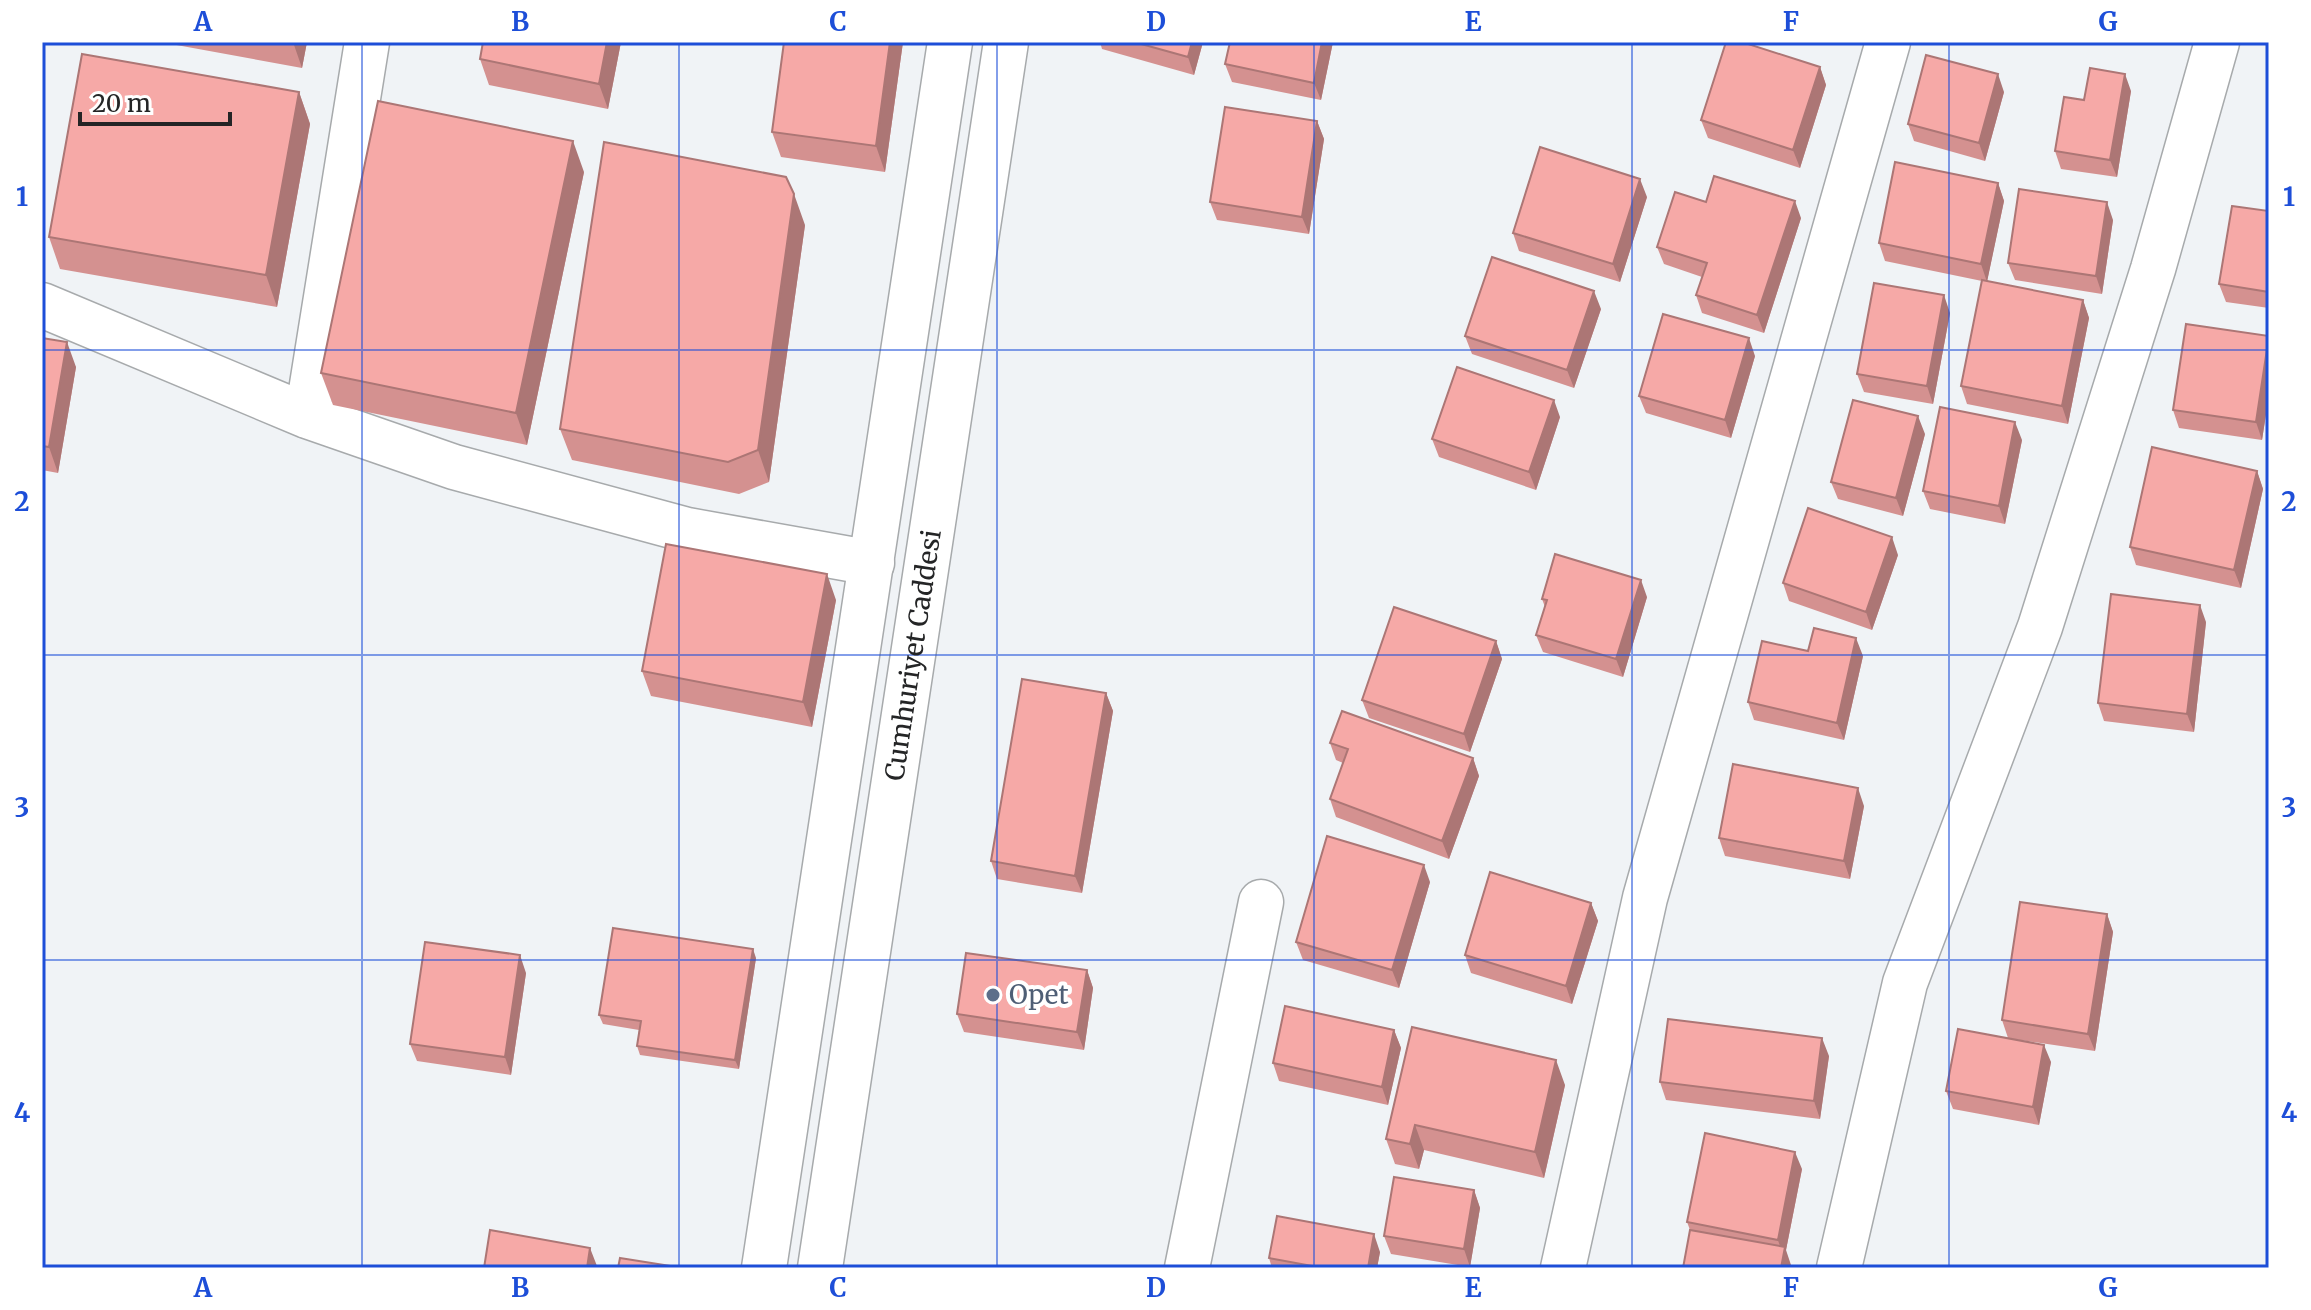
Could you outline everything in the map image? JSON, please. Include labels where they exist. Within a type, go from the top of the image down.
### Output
[{"type":"street","points":[[307,416],[367,42]]},
{"type":"street","name":"Cumhuriyet Caddesi","points":[[764,1268],[950,42]]},
{"type":"street","name":"Cumhuriyet Caddesi","points":[[820,1268],[1006,42]]},
{"type":"street","points":[[1563,1268],[1645,898],[1888,42]]},
{"type":"street","points":[[1839,1268],[1905,983],[2040,627],[2153,269],[2217,42]]},
{"type":"street","points":[[42,305],[307,416],[454,467],[687,530],[872,563]]},
{"type":"street","points":[[1187,1268],[1261,902]]},
{"type":"building","points":[[483,42],[607,42],[599,84],[480,59]]},
{"type":"building","points":[[784,42],[890,42],[876,146],[772,132]]},
{"type":"building","points":[[1134,42],[1192,42],[1188,57]]},
{"type":"building","points":[[1230,42],[1322,42],[1314,83],[1225,64]]},
{"type":"building","points":[[1726,42],[1742,42],[1820,67],[1793,150],[1701,120]]},
{"type":"building","points":[[82,54],[299,92],[266,275],[49,237]]},
{"type":"building","points":[[1926,55],[1998,74],[1979,143],[1908,124]]},
{"type":"building","points":[[2090,68],[2125,74],[2110,160],[2055,151],[2064,97],[2084,100]]},
{"type":"building","points":[[378,101],[573,141],[516,413],[321,373]]},
{"type":"building","points":[[1225,107],[1317,121],[1302,217],[1210,202]]},
{"type":"building","points":[[604,142],[786,177],[794,194],[758,450],[728,462],[560,429]]},
{"type":"building","points":[[1540,147],[1640,179],[1613,264],[1513,233]]},
{"type":"building","points":[[1895,162],[1998,183],[1981,264],[1879,243]]},
{"type":"building","points":[[1714,176],[1795,201],[1757,315],[1696,295],[1707,263],[1657,247],[1675,192],[1706,202]]},
{"type":"building","points":[[2019,189],[2107,202],[2096,276],[2008,263]]},
{"type":"building","points":[[2232,206],[2269,211],[2269,292],[2219,284]]},
{"type":"building","points":[[1492,257],[1594,291],[1567,370],[1465,336]]},
{"type":"building","points":[[1982,280],[2083,300],[2062,406],[1961,386]]},
{"type":"building","points":[[1874,283],[1944,295],[1927,386],[1857,374]]},
{"type":"building","points":[[1663,314],[1749,338],[1725,420],[1639,396]]},
{"type":"building","points":[[2186,324],[2269,336],[2256,422],[2173,410]]},
{"type":"building","points":[[42,338],[67,342],[49,447],[42,446]]},
{"type":"building","points":[[1457,367],[1554,400],[1529,472],[1432,439]]},
{"type":"building","points":[[1853,400],[1918,416],[1896,498],[1831,482]]},
{"type":"building","points":[[1940,407],[2015,422],[1999,506],[1923,491]]},
{"type":"building","points":[[2152,447],[2257,471],[2234,570],[2130,547]]},
{"type":"building","points":[[1808,508],[1892,537],[1866,612],[1783,583]]},
{"type":"building","points":[[666,544],[827,574],[803,702],[642,671]]},
{"type":"building","points":[[1555,554],[1641,580],[1616,659],[1536,635],[1547,600],[1542,599]]},
{"type":"building","points":[[2111,594],[2200,605],[2187,714],[2098,703]]},
{"type":"building","points":[[1394,607],[1496,641],[1464,734],[1362,700]]},
{"type":"building","points":[[1814,628],[1856,638],[1837,723],[1748,702],[1762,641],[1808,651]]},
{"type":"building","points":[[1022,679],[1106,693],[1075,876],[991,861]]},
{"type":"building","points":[[1342,711],[1473,758],[1442,841],[1330,799],[1348,749],[1330,743]]},
{"type":"building","points":[[1733,764],[1858,788],[1844,861],[1719,838]]},
{"type":"building","points":[[1327,836],[1424,865],[1392,970],[1296,942]]},
{"type":"building","points":[[1490,872],[1591,903],[1566,986],[1465,955]]},
{"type":"building","points":[[2020,902],[2107,914],[2088,1034],[2002,1020]]},
{"type":"building","points":[[613,928],[753,949],[735,1060],[637,1046],[641,1021],[599,1015]]},
{"type":"building","points":[[425,942],[520,955],[505,1057],[410,1044]]},
{"type":"building","points":[[966,953],[1087,970],[1077,1032],[957,1014]]},
{"type":"building","points":[[1285,1006],[1394,1030],[1382,1087],[1273,1063]]},
{"type":"building","points":[[1668,1019],[1822,1038],[1814,1101],[1660,1082]]},
{"type":"building","points":[[1412,1027],[1556,1060],[1535,1152],[1415,1125],[1410,1144],[1386,1139]]},
{"type":"building","points":[[1958,1029],[2044,1045],[2033,1107],[1946,1091]]},
{"type":"building","points":[[1705,1133],[1795,1152],[1778,1240],[1687,1222]]},
{"type":"building","points":[[1394,1177],[1474,1190],[1464,1249],[1384,1236]]},
{"type":"building","points":[[1277,1216],[1374,1234],[1368,1268],[1323,1268],[1269,1258]]},
{"type":"building","points":[[490,1230],[590,1248],[587,1268],[484,1268]]},
{"type":"building","points":[[1690,1230],[1785,1247],[1781,1268],[1683,1268]]},
{"type":"building","points":[[620,1258],[683,1268],[618,1268]]},
{"type":"place","name":"Opet","points":[[993,995]]}]
